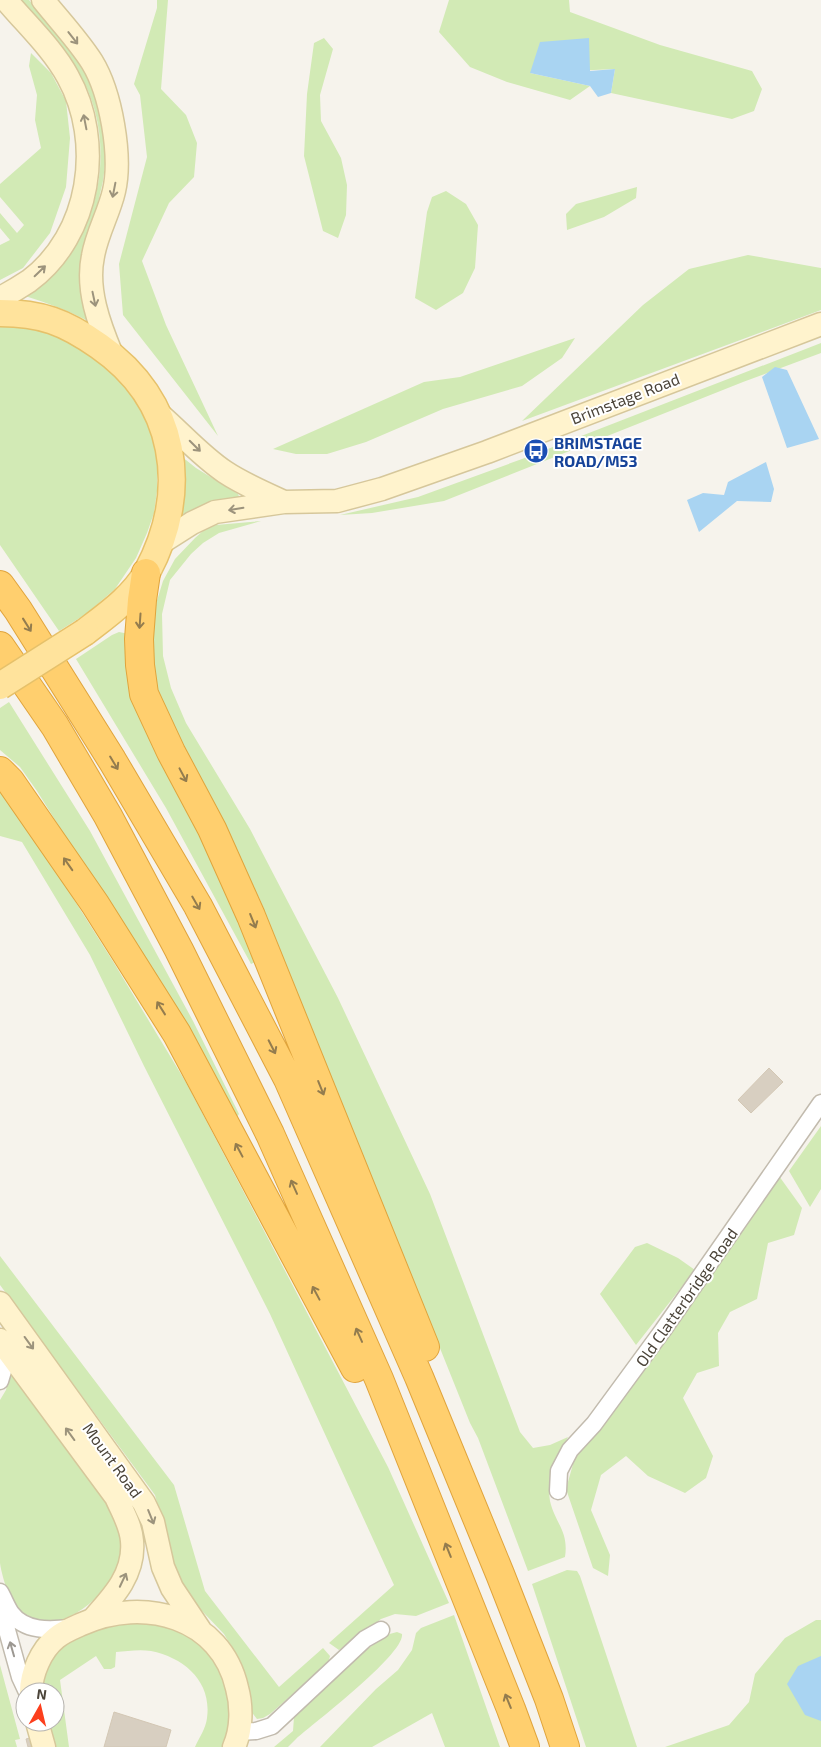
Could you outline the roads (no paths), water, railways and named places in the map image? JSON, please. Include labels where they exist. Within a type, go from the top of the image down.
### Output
[{"type":"highway","points":[[146,573],[139,639],[144,694],[171,752],[212,829],[251,916],[291,1014],[442,1389],[500,1574]]},
{"type":"highway","points":[[0,585],[18,610],[112,760],[198,906],[288,1079],[419,1377],[500,1574],[549,1699],[565,1747]]},
{"type":"highway","points":[[0,646],[55,726],[108,816],[218,1029],[282,1161],[379,1379],[525,1747]]},
{"type":"highway","points":[[0,771],[10,781],[95,904],[177,1034],[437,1522]]},
{"type":"main road","points":[[0,298],[30,280],[54,256],[64,242],[82,204],[86,186],[89,152],[83,114],[79,100],[68,77],[58,62],[6,0]]},
{"type":"main road","points":[[43,0],[93,63],[105,90],[112,118],[117,163],[114,190],[93,255],[91,268],[91,285],[94,300],[101,326],[112,354]]},
{"type":"main road","points":[[0,313],[44,317],[77,331],[112,354],[135,377],[159,414],[169,450],[172,474],[171,499],[159,544],[146,573],[128,597],[85,632],[0,686]]},
{"type":"main road","name":"Brimstage Road","points":[[159,544],[192,522],[215,512],[284,502],[337,500],[382,489],[487,452],[821,324]]},
{"type":"main road","name":"Brimstage Road","points":[[159,414],[206,458],[246,484],[284,502]]},
{"type":"main road","name":"Mount Road","points":[[0,1303],[144,1502],[153,1522],[159,1551],[172,1588],[200,1630]]},
{"type":"main road","name":"Mount Road","points":[[0,1340],[116,1497],[127,1520],[132,1540],[131,1558],[126,1576],[117,1593],[94,1618]]},
{"type":"main road","points":[[33,1682],[35,1670],[45,1650],[55,1638],[73,1628],[107,1614],[144,1612],[168,1615],[200,1630],[216,1644],[226,1657],[235,1676],[241,1702],[236,1740]]},
{"type":"main road","points":[[40,1732],[44,1747]]},
{"type":"street","name":"Old Clatterbridge Road","points":[[558,1491],[559,1471],[570,1450],[594,1424],[663,1330],[821,1103]]},
{"type":"street","points":[[0,1355],[3,1371],[0,1381]]},
{"type":"street","points":[[0,1592],[12,1615],[27,1626],[46,1630],[73,1628]]},
{"type":"street","points":[[0,1605],[22,1682]]},
{"type":"street","points":[[236,1740],[272,1726],[365,1639],[381,1630]]},
{"type":"water","points":[[589,38],[590,71],[615,69],[611,93],[598,97],[590,86],[530,73],[540,42]]},
{"type":"water","points":[[775,367],[787,370],[819,439],[787,448],[762,377]]},
{"type":"water","points":[[766,462],[774,489],[771,502],[737,501],[699,532],[687,500],[703,493],[724,495],[728,482]]},
{"type":"water","points":[[821,1656],[821,1721],[805,1715],[787,1684],[798,1666]]},
{"type":"place","name":"BRIMSTAGE ROAD/M53","points":[[536,451]]}]
